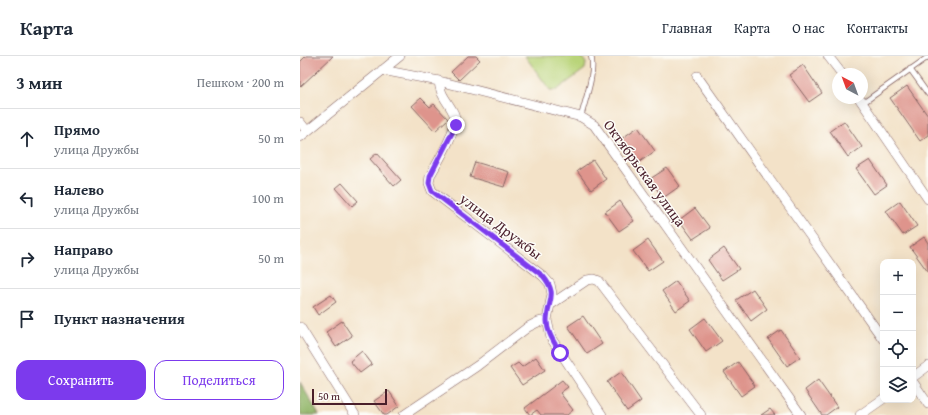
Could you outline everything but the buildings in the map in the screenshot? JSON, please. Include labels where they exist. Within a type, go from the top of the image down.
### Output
[{"type":"street","points":[[300,122],[304,134],[400,56]]},
{"type":"street","points":[[828,56],[837,68]]},
{"type":"street","name":"Октябрьская улица","points":[[382,70],[439,81],[581,117],[594,125],[801,415]]},
{"type":"street","points":[[697,76],[880,335]]},
{"type":"street","name":"улица Дружбы","points":[[439,81],[440,90],[455,115],[456,125],[430,176],[429,183],[432,191],[543,276],[550,284],[552,294],[547,320],[548,328],[554,343],[602,415]]},
{"type":"street","points":[[864,104],[928,199]]},
{"type":"street","points":[[550,305],[587,280],[594,279],[598,281],[701,415]]},
{"type":"street","points":[[404,415],[477,366],[528,327],[538,322],[547,320]]},
{"type":"street","points":[[300,327],[355,415]]},
{"type":"street","points":[[916,375],[928,366]]},
{"type":"street","points":[[916,386],[928,404]]},
{"type":"street","points":[[860,415],[880,400]]},
{"type":"lane","points":[[581,117],[592,71],[593,62],[591,56]]},
{"type":"lane","points":[[868,96],[928,57]]},
{"type":"lane","points":[[910,69],[928,94]]},
{"type":"green space","points":[[525,56],[581,56],[586,63],[585,69],[557,90],[550,90]]},
{"type":"green space","points":[[300,382],[319,415],[301,415]]},
{"type":"route","points":[[456,125],[430,176],[429,183],[432,191],[543,276],[550,284],[552,294],[547,320],[548,328],[551,338],[560,353]]}]
